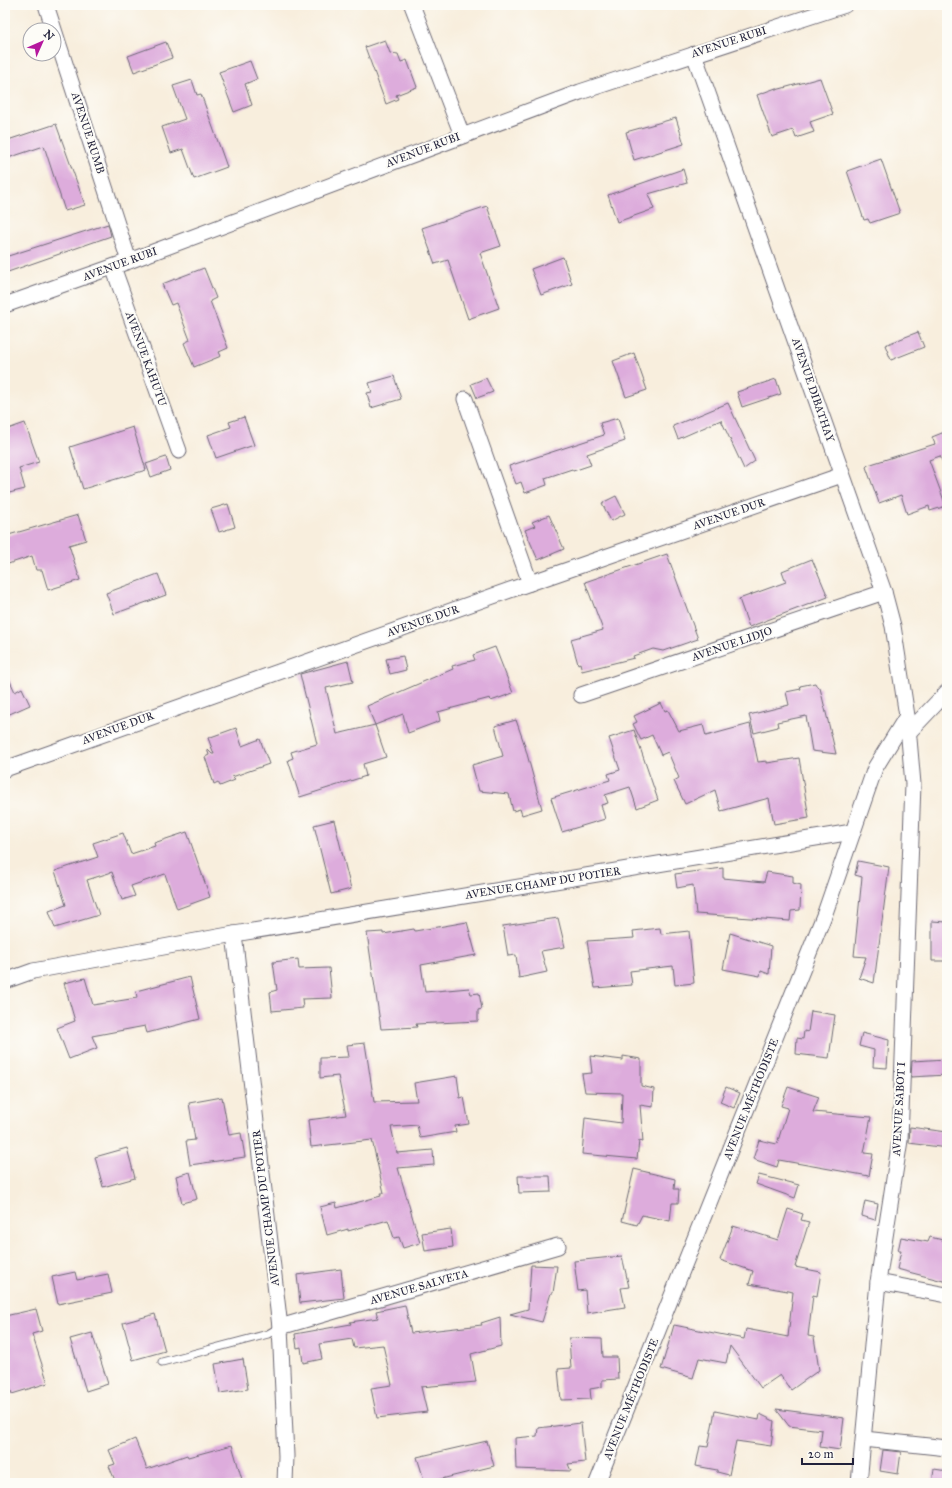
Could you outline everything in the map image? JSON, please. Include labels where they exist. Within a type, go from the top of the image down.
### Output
[{"type":"street","name":"AVENUE RUMB","points":[[46,5],[129,262]]},
{"type":"street","points":[[412,5],[462,135]]},
{"type":"street","name":"AVENUE RUBI","points":[[5,305],[129,262],[462,135],[580,92],[845,5]]},
{"type":"street","name":"AVENUE DIBATHAY","points":[[694,54],[884,592],[893,626],[907,716],[908,733]]},
{"type":"street","name":"AVENUE KAHUTU","points":[[113,267],[179,451]]},
{"type":"street","points":[[465,399],[530,583]]},
{"type":"street","name":"AVENUE DUR","points":[[5,769],[530,583],[842,475]]},
{"type":"street","name":"AVENUE LIDJO","points":[[581,695],[884,592]]},
{"type":"street","points":[[908,733],[947,692]]},
{"type":"street","name":"AVENUE MÉTHODISTE","points":[[597,1483],[826,914],[852,832],[875,768],[907,716]]},
{"type":"street","name":"AVENUE SABOT I","points":[[859,1483],[878,1282],[900,1140],[914,784],[908,733]]},
{"type":"street","name":"AVENUE CHAMP DU POTIER","points":[[5,981],[33,972],[234,934],[852,832]]},
{"type":"street","name":"AVENUE CHAMP DU POTIER","points":[[234,934],[280,1327],[286,1456],[284,1483]]},
{"type":"street","name":"AVENUE SALVETA","points":[[280,1327],[558,1246]]},
{"type":"street","points":[[878,1282],[947,1295]]},
{"type":"street","points":[[864,1439],[947,1448]]},
{"type":"lane","points":[[162,1362],[268,1334],[280,1327]]},
{"type":"building","points":[[385,40],[390,53],[398,54],[401,62],[407,60],[417,87],[396,95],[398,99],[386,104],[365,47]]},
{"type":"building","points":[[166,42],[172,58],[134,72],[128,56]]},
{"type":"building","points":[[250,61],[257,79],[245,84],[252,105],[234,112],[219,72]]},
{"type":"building","points":[[820,78],[833,114],[810,122],[814,132],[796,138],[793,130],[772,137],[757,95],[776,88],[776,90]]},
{"type":"building","points":[[192,80],[197,95],[201,94],[227,167],[194,179],[183,149],[171,153],[162,127],[185,119],[173,86]]},
{"type":"building","points":[[676,118],[684,144],[634,160],[626,132]]},
{"type":"building","points":[[56,124],[85,205],[65,211],[44,146],[5,159],[5,141]]},
{"type":"building","points":[[881,159],[900,213],[870,223],[868,219],[864,220],[847,171]]},
{"type":"building","points":[[683,169],[687,183],[648,194],[654,209],[617,222],[608,195]]},
{"type":"building","points":[[487,206],[501,246],[480,253],[499,308],[468,319],[448,260],[435,264],[422,228]]},
{"type":"building","points":[[108,224],[111,236],[5,273],[5,257]]},
{"type":"building","points":[[563,257],[572,284],[541,295],[531,269]]},
{"type":"building","points":[[204,268],[216,298],[210,301],[228,348],[219,352],[221,356],[194,367],[184,343],[190,340],[176,303],[171,305],[162,284]]},
{"type":"building","points":[[918,332],[924,347],[891,360],[885,345]]},
{"type":"building","points":[[634,353],[647,390],[626,397],[613,361]]},
{"type":"building","points":[[394,376],[401,399],[371,408],[367,393],[372,392],[369,383]]},
{"type":"building","points":[[486,378],[493,392],[477,398],[471,384]]},
{"type":"building","points":[[776,379],[781,394],[742,407],[737,392]]},
{"type":"building","points":[[728,403],[755,461],[744,469],[721,420],[678,439],[673,426]]},
{"type":"building","points":[[244,417],[254,445],[216,458],[208,435],[231,427],[229,422]]},
{"type":"building","points":[[618,418],[625,441],[587,454],[591,465],[573,471],[572,469],[545,478],[547,485],[525,493],[521,482],[516,484],[509,466],[604,435],[600,423]]},
{"type":"building","points":[[25,423],[39,462],[19,468],[25,489],[5,494],[5,430]]},
{"type":"building","points":[[133,427],[146,470],[83,489],[70,447]]},
{"type":"building","points":[[947,431],[947,472],[940,456],[929,460],[946,506],[930,511],[929,506],[907,514],[901,495],[879,503],[866,467],[868,465],[935,444],[932,437]]},
{"type":"building","points":[[166,457],[170,470],[151,477],[146,464]]},
{"type":"building","points":[[616,496],[625,514],[611,521],[602,503]]},
{"type":"building","points":[[228,504],[235,527],[219,532],[211,509]]},
{"type":"building","points":[[78,515],[86,540],[69,545],[80,580],[48,590],[42,570],[36,570],[32,556],[8,564],[5,554],[5,536]]},
{"type":"building","points":[[549,515],[564,549],[538,560],[525,530],[535,526],[532,522]]},
{"type":"building","points":[[667,554],[698,639],[663,651],[653,649],[633,656],[634,658],[582,671],[580,663],[578,664],[571,639],[603,630],[585,582]]},
{"type":"building","points":[[812,559],[828,597],[749,627],[739,599],[786,582],[782,571]]},
{"type":"building","points":[[158,574],[166,595],[114,614],[106,593]]},
{"type":"building","points":[[495,647],[513,693],[491,701],[490,698],[438,712],[440,721],[408,733],[403,714],[375,725],[367,706],[453,669],[452,666],[475,660],[473,655]]},
{"type":"building","points":[[403,656],[406,670],[390,674],[386,659]]},
{"type":"building","points":[[348,661],[353,682],[326,688],[337,734],[375,725],[386,757],[363,764],[366,776],[300,797],[288,760],[293,758],[291,752],[317,744],[300,674]]},
{"type":"building","points":[[5,670],[15,692],[22,688],[30,705],[5,716]]},
{"type":"building","points":[[815,683],[817,687],[820,688],[836,754],[812,751],[806,716],[777,722],[778,727],[754,733],[749,715],[789,705],[786,692],[801,689],[800,686]]},
{"type":"building","points":[[661,703],[665,711],[668,710],[679,731],[703,725],[706,736],[750,724],[758,762],[767,761],[767,763],[799,758],[809,818],[774,824],[769,798],[721,811],[715,790],[685,804],[674,781],[679,778],[668,752],[661,755],[652,735],[641,740],[633,724],[637,722],[634,716]]},
{"type":"building","points":[[516,720],[524,743],[542,809],[522,815],[520,809],[513,811],[509,794],[479,791],[472,765],[503,756],[495,726]]},
{"type":"building","points":[[236,728],[242,746],[260,739],[269,764],[232,777],[235,780],[220,786],[218,782],[214,784],[205,757],[209,755],[207,749],[214,754],[208,738]]},
{"type":"building","points":[[634,730],[658,800],[637,808],[630,787],[605,795],[608,803],[601,805],[605,819],[562,832],[551,798],[610,780],[608,774],[620,770],[609,738]]},
{"type":"building","points":[[334,820],[351,889],[331,894],[314,825]]},
{"type":"building","points":[[187,832],[210,897],[177,909],[165,874],[131,886],[135,896],[122,900],[112,872],[87,880],[99,915],[55,928],[49,911],[66,905],[55,871],[98,857],[93,843],[123,833],[131,854],[155,846],[154,843]]},
{"type":"building","points":[[858,861],[889,867],[874,983],[859,978],[866,957],[854,956],[862,877],[855,875]]},
{"type":"building","points":[[723,868],[723,878],[764,882],[767,872],[793,876],[793,883],[801,885],[800,910],[791,911],[790,921],[696,914],[693,885],[677,888],[675,874]]},
{"type":"building","points":[[558,918],[565,947],[541,951],[547,972],[519,978],[516,955],[508,956],[503,926]]},
{"type":"building","points":[[932,921],[947,922],[947,961],[932,961]]},
{"type":"building","points":[[467,922],[476,955],[421,965],[425,992],[469,988],[471,994],[479,993],[482,1009],[478,1010],[478,1021],[416,1024],[417,1027],[381,1029],[367,933],[383,932],[383,934],[414,929],[415,931]]},
{"type":"building","points":[[660,928],[661,934],[689,931],[694,983],[675,985],[673,966],[630,971],[632,985],[595,988],[587,941],[634,938],[633,931]]},
{"type":"building","points":[[730,933],[771,946],[769,974],[761,971],[760,976],[723,969]]},
{"type":"building","points":[[298,959],[299,969],[329,968],[332,998],[302,999],[303,1008],[272,1011],[270,992],[277,990],[273,962]]},
{"type":"building","points":[[190,977],[200,1019],[147,1033],[145,1026],[92,1036],[97,1048],[69,1059],[57,1028],[75,1021],[64,983],[85,978],[93,1005],[137,998],[136,991]]},
{"type":"building","points":[[811,1011],[835,1015],[829,1058],[796,1054],[797,1038],[803,1039],[804,1031],[808,1032]]},
{"type":"building","points":[[862,1033],[889,1040],[887,1068],[873,1067],[874,1050],[859,1046]]},
{"type":"building","points":[[365,1043],[374,1102],[417,1101],[414,1083],[457,1076],[460,1098],[464,1097],[469,1124],[455,1126],[456,1132],[420,1138],[417,1125],[391,1127],[397,1153],[433,1150],[434,1165],[398,1168],[420,1243],[403,1248],[399,1237],[394,1238],[388,1220],[327,1235],[320,1207],[336,1203],[337,1208],[381,1196],[380,1193],[384,1193],[372,1140],[311,1147],[308,1120],[346,1115],[338,1076],[320,1078],[320,1058],[349,1057],[347,1045]]},
{"type":"building","points":[[590,1056],[623,1060],[623,1056],[641,1059],[641,1086],[654,1089],[653,1107],[640,1105],[643,1142],[639,1141],[637,1159],[582,1154],[585,1118],[621,1123],[622,1093],[585,1092],[582,1074],[592,1073]]},
{"type":"building","points":[[947,1059],[947,1075],[911,1077],[912,1061]]},
{"type":"building","points":[[726,1087],[740,1093],[734,1108],[720,1102]]},
{"type":"building","points":[[788,1087],[819,1097],[813,1112],[871,1117],[864,1153],[873,1154],[869,1176],[779,1160],[777,1167],[753,1159],[759,1140],[777,1144],[788,1108],[781,1106]]},
{"type":"building","points":[[222,1097],[229,1135],[241,1133],[245,1157],[190,1165],[186,1141],[195,1140],[189,1103]]},
{"type":"building","points":[[910,1127],[947,1132],[947,1148],[909,1143]]},
{"type":"building","points":[[127,1148],[135,1178],[103,1187],[95,1157]]},
{"type":"building","points":[[634,1169],[675,1179],[674,1189],[679,1189],[678,1203],[672,1203],[670,1221],[642,1215],[637,1225],[622,1221]]},
{"type":"building","points":[[190,1172],[197,1199],[182,1203],[176,1176]]},
{"type":"building","points":[[759,1175],[799,1185],[795,1198],[756,1184]]},
{"type":"building","points":[[518,1176],[550,1176],[551,1192],[519,1193]]},
{"type":"building","points":[[865,1201],[878,1204],[875,1220],[862,1216]]},
{"type":"building","points":[[788,1209],[803,1214],[801,1220],[809,1222],[795,1267],[821,1272],[817,1296],[813,1295],[808,1336],[814,1337],[819,1370],[791,1390],[780,1375],[761,1388],[730,1346],[726,1363],[699,1358],[693,1378],[661,1369],[674,1325],[744,1339],[746,1329],[788,1337],[793,1292],[749,1284],[753,1271],[720,1260],[733,1226],[778,1240]]},
{"type":"building","points":[[451,1229],[453,1247],[425,1251],[422,1233]]},
{"type":"building","points":[[901,1237],[928,1242],[930,1237],[947,1241],[947,1282],[897,1269],[901,1251],[898,1251]]},
{"type":"building","points":[[622,1256],[629,1287],[621,1288],[625,1307],[587,1313],[585,1290],[578,1291],[574,1261]]},
{"type":"building","points":[[531,1265],[557,1266],[553,1293],[551,1293],[542,1322],[510,1314],[528,1309]]},
{"type":"building","points":[[341,1269],[344,1298],[300,1303],[297,1275]]},
{"type":"building","points":[[75,1272],[77,1280],[108,1274],[112,1293],[58,1304],[52,1277]]},
{"type":"building","points":[[405,1305],[411,1333],[482,1325],[481,1323],[500,1317],[501,1346],[471,1354],[476,1382],[421,1387],[427,1412],[377,1418],[371,1388],[392,1385],[383,1345],[354,1348],[352,1339],[319,1344],[322,1359],[303,1363],[301,1347],[297,1348],[295,1334],[351,1324],[350,1322],[378,1318],[376,1311]]},
{"type":"building","points":[[36,1309],[42,1331],[32,1334],[48,1383],[12,1394],[5,1371],[5,1316]]},
{"type":"building","points":[[155,1314],[165,1351],[133,1360],[123,1323]]},
{"type":"building","points":[[92,1333],[108,1384],[86,1391],[70,1339]]},
{"type":"building","points":[[569,1338],[602,1339],[603,1357],[617,1357],[618,1379],[602,1380],[602,1387],[590,1389],[591,1399],[561,1400],[558,1369],[571,1368]]},
{"type":"building","points":[[243,1359],[248,1389],[220,1393],[215,1364]]},
{"type":"building","points":[[776,1409],[844,1418],[840,1450],[820,1447],[822,1430],[789,1426]]},
{"type":"building","points":[[715,1411],[759,1420],[760,1414],[774,1421],[771,1446],[736,1441],[729,1475],[717,1472],[717,1470],[696,1466],[700,1446],[708,1447]]},
{"type":"building","points":[[581,1423],[585,1462],[568,1464],[571,1471],[516,1469],[515,1438],[537,1436],[538,1428]]},
{"type":"building","points":[[135,1439],[147,1469],[187,1455],[188,1457],[232,1445],[243,1483],[116,1483],[109,1466],[115,1464],[109,1450]]},
{"type":"building","points":[[487,1441],[494,1466],[425,1483],[417,1457]]},
{"type":"building","points":[[883,1450],[901,1452],[898,1474],[880,1471]]},
{"type":"building","points":[[934,1469],[947,1471],[946,1483],[932,1483]]}]
